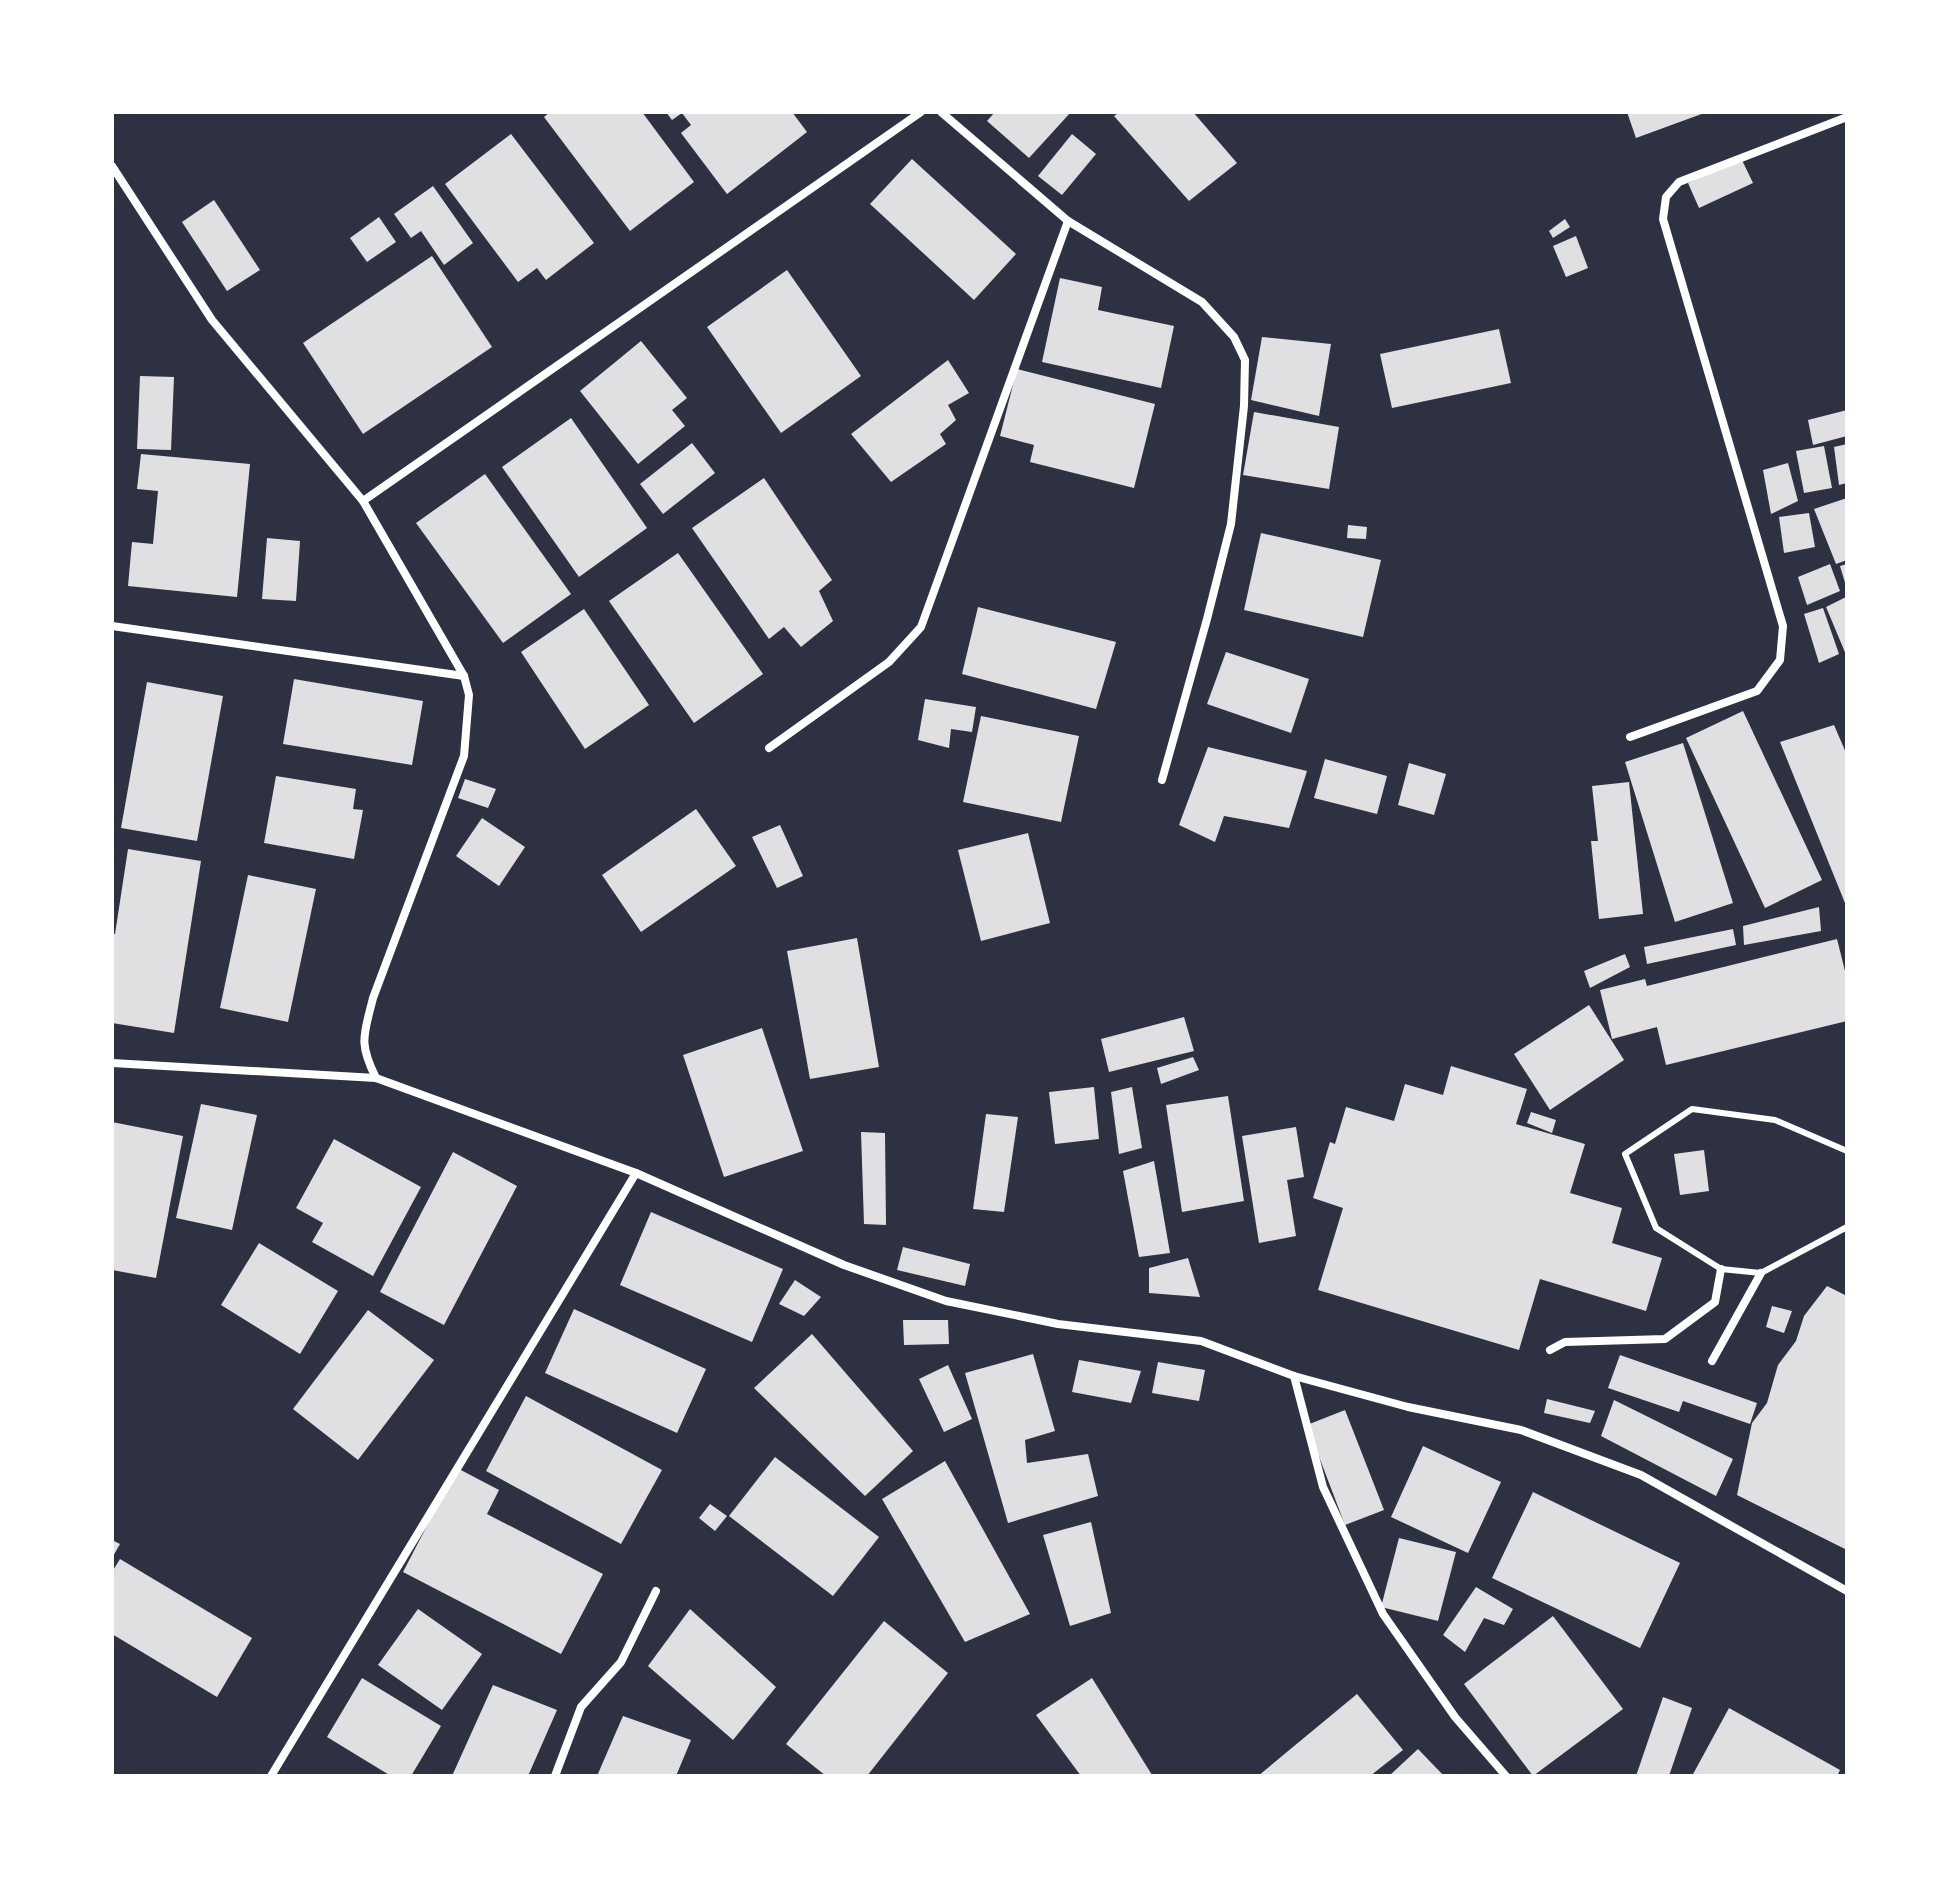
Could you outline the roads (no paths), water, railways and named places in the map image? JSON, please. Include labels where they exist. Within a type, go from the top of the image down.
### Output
[{"type":"street","points":[[363,501],[921,112]]},
{"type":"street","points":[[941,112],[1068,221],[1202,302],[1234,337],[1245,360],[1244,406],[1231,524],[1162,780]]},
{"type":"street","points":[[1630,737],[1757,691],[1780,660],[1783,626],[1663,219],[1666,197],[1679,182],[1847,117]]},
{"type":"street","points":[[112,166],[212,320],[363,501],[464,676],[469,695],[464,756],[373,998],[364,1033],[363,1054],[376,1078]]},
{"type":"street","points":[[769,748],[889,662],[921,627],[1068,221]]},
{"type":"street","points":[[112,626],[464,676]]},
{"type":"street","points":[[112,1063],[376,1078],[636,1173],[844,1265],[946,1301],[1058,1324],[1201,1341],[1294,1376],[1408,1407],[1521,1430],[1641,1475],[1847,1591]]},
{"type":"street","points":[[272,1776],[636,1173]]},
{"type":"street","points":[[1550,1350],[1565,1342],[1665,1339],[1715,1302],[1721,1269]]},
{"type":"street","points":[[1712,1361],[1761,1273]]},
{"type":"street","points":[[1294,1376],[1323,1487],[1383,1614],[1455,1717],[1506,1776]]},
{"type":"street","points":[[555,1776],[581,1707],[621,1662],[656,1591]]},
{"type":"lane","points":[[1847,1151],[1775,1120],[1692,1109],[1625,1154],[1656,1228],[1721,1269],[1761,1273],[1847,1227]]}]
